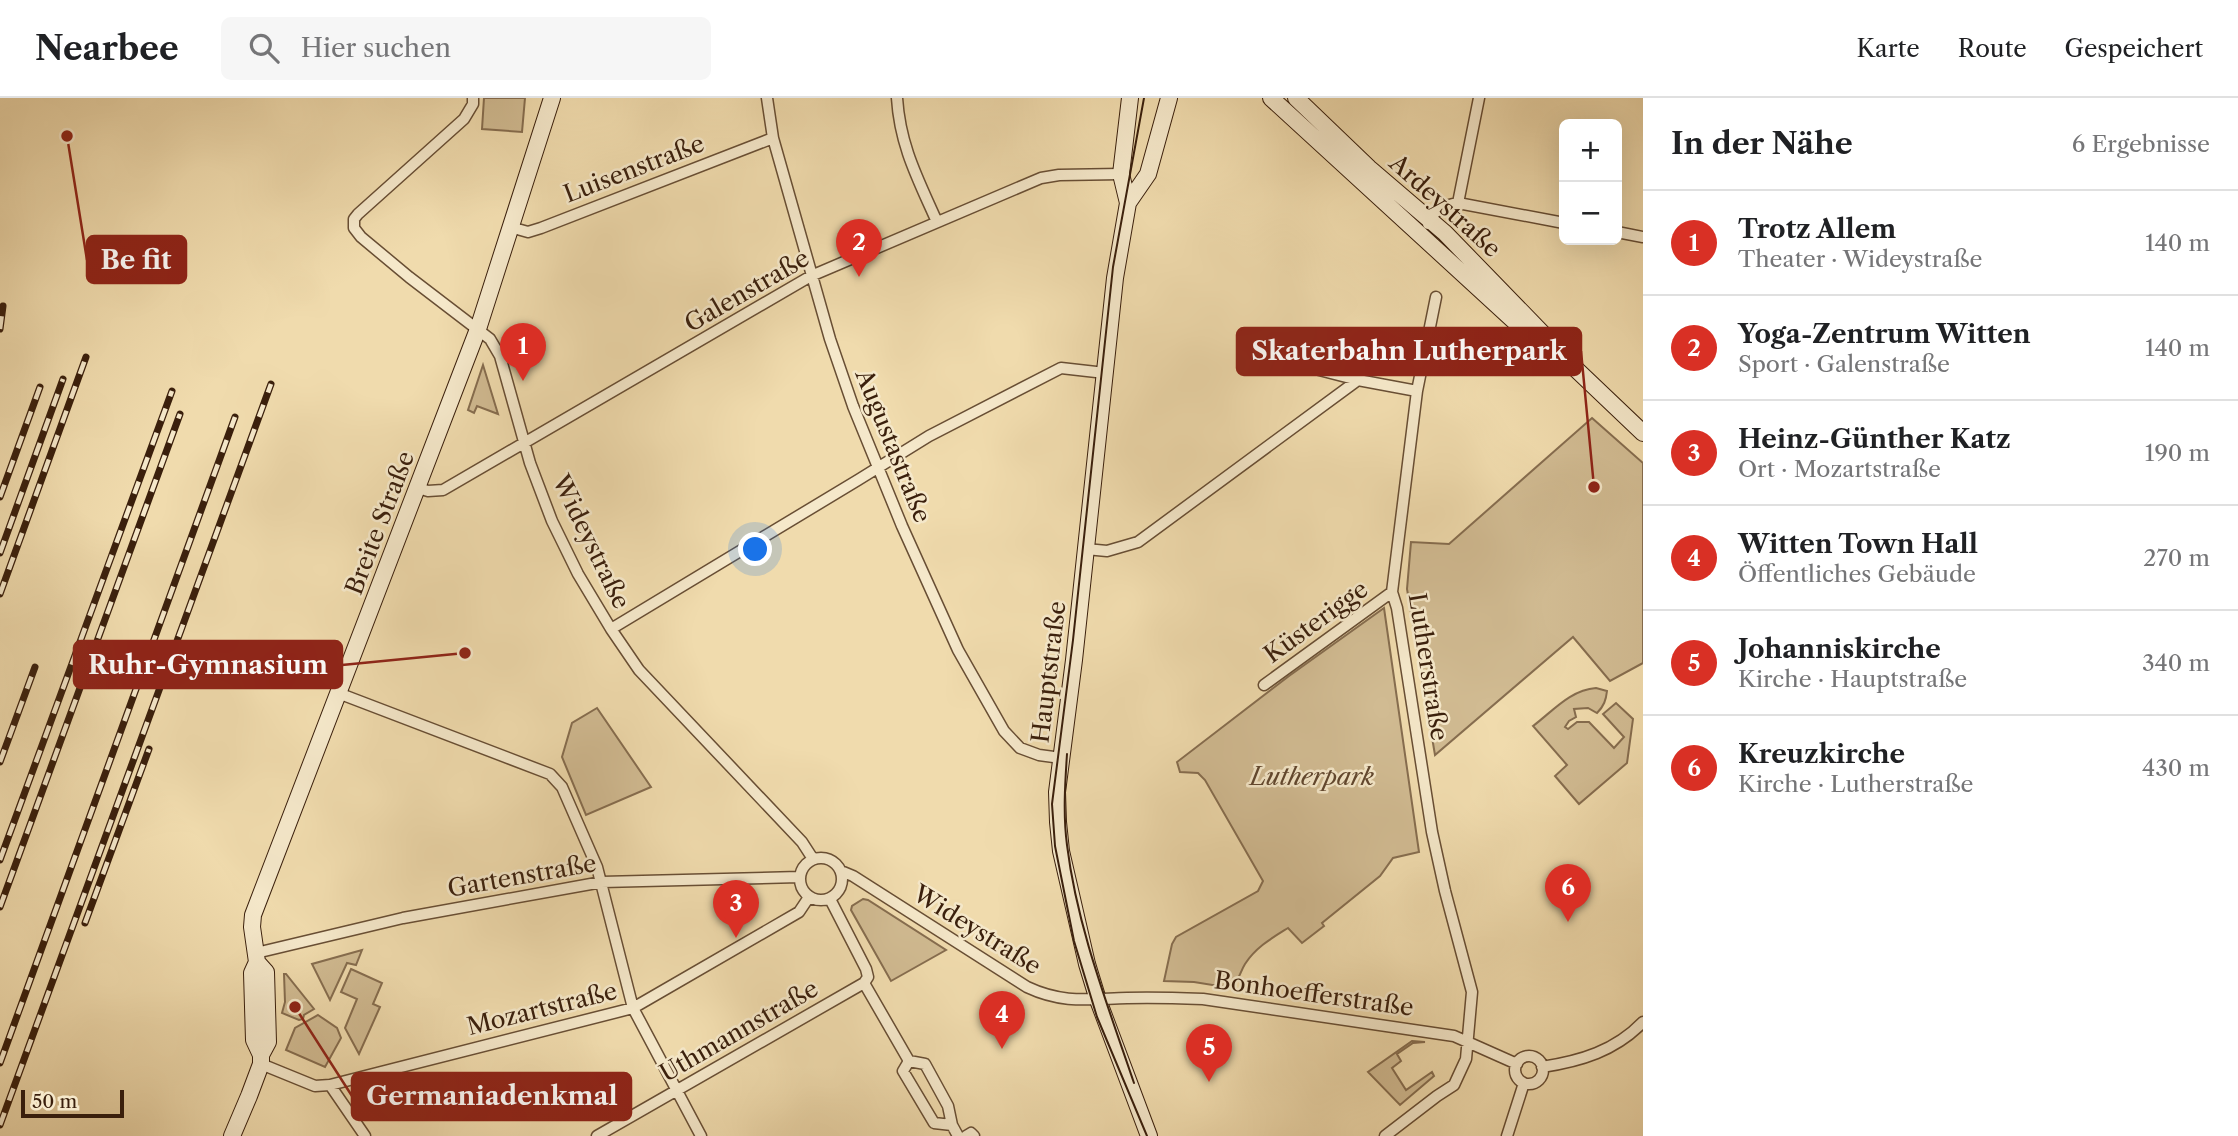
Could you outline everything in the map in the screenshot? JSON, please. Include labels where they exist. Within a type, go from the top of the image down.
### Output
[{"type":"main road","name":"Breite Straße","points":[[261,1060],[254,1040],[252,973],[257,957],[252,927],[253,915],[478,329],[552,98]]},
{"type":"main road","name":"Hauptstraße","points":[[1130,98],[1121,174],[1128,203],[1115,278],[1057,792],[1059,842],[1084,951],[1098,1000],[1150,1136]]},
{"type":"main road","name":"Hauptstraße","points":[[1128,203],[1148,174],[1169,98]]},
{"type":"main road","points":[[1271,98],[1523,329],[1559,352],[1643,433]]},
{"type":"main road","name":"Ardeystraße","points":[[1296,98],[1369,167],[1445,233],[1559,352]]},
{"type":"main road","points":[[232,1136],[261,1060]]},
{"type":"street","name":"Wideystraße","points":[[473,98],[473,104],[464,120],[354,219],[354,228],[361,237],[490,339],[500,356],[530,463],[552,521],[578,574],[611,629],[639,670],[802,842],[813,859]]},
{"type":"street","name":"Augustastraße","points":[[767,98],[772,138],[844,380],[878,467],[958,650],[1004,731],[1020,748],[1039,755],[1061,758]]},
{"type":"street","points":[[897,98],[903,143],[937,222]]},
{"type":"street","points":[[1458,203],[1479,98]]},
{"type":"street","name":"Luisenstraße","points":[[510,227],[528,232],[541,228],[772,138]]},
{"type":"street","name":"Galenstraße","points":[[418,488],[428,491],[443,490],[811,276],[1041,178],[1121,174]]},
{"type":"street","points":[[1430,244],[1429,218],[1445,206],[1458,203],[1559,222]]},
{"type":"street","points":[[1430,244],[1445,233]]},
{"type":"street","points":[[1622,233],[1643,237]]},
{"type":"street","name":"Lutherstraße","points":[[1385,1136],[1454,1085],[1463,1067],[1468,1042],[1472,992],[1432,832],[1399,620],[1392,592],[1417,391],[1436,297]]},
{"type":"street","points":[[1257,354],[1358,380],[1417,391]]},
{"type":"street","points":[[611,629],[929,436],[1061,368],[1105,373]]},
{"type":"street","points":[[1086,549],[1107,551],[1138,542],[1358,380]]},
{"type":"street","name":"Küsterigge","points":[[1264,685],[1392,592]]},
{"type":"street","points":[[338,693],[550,774],[562,787],[602,882],[633,1008],[701,1136]]},
{"type":"street","points":[[824,858],[832,861],[841,871],[842,884],[830,899],[820,901],[809,897],[800,886],[799,877],[803,867],[813,859],[824,858]]},
{"type":"street","name":"Wideystraße","points":[[841,871],[853,876],[1027,987],[1062,999],[1098,1000]]},
{"type":"street","name":"Gartenstraße","points":[[257,957],[402,918],[602,882],[799,877]]},
{"type":"street","name":"Mozartstraße","points":[[261,1060],[315,1086],[330,1085],[633,1008],[799,912],[809,897]]},
{"type":"street","points":[[830,899],[866,969],[868,976],[864,983],[909,1061],[925,1064],[948,1106],[952,1125],[958,1136]]},
{"type":"street","name":"Uthmannstraße","points":[[597,1136],[864,983]]},
{"type":"street","name":"Bonhoefferstraße","points":[[1098,1000],[1165,997],[1203,999],[1454,1036],[1517,1065]]},
{"type":"street","points":[[1542,1067],[1569,1063],[1610,1048],[1643,1022]]},
{"type":"street","points":[[1631,1034],[1643,1040]]},
{"type":"street","points":[[1531,1057],[1538,1060],[1542,1067],[1539,1079],[1532,1084],[1524,1083],[1517,1077],[1517,1065],[1522,1059],[1531,1057]]},
{"type":"street","points":[[909,1061],[903,1071],[934,1123],[952,1125]]},
{"type":"street","points":[[1507,1136],[1524,1083]]},
{"type":"street","points":[[330,1085],[365,1136]]},
{"type":"street","points":[[966,1136],[971,1133],[974,1136]]},
{"type":"green space","points":[[484,98],[525,98],[522,132],[482,129]]},
{"type":"green space","points":[[483,365],[498,414],[477,406],[474,413],[468,410]]},
{"type":"green space","name":"Lutherpark","points":[[1592,418],[1643,463],[1643,663],[1610,681],[1573,637],[1435,755],[1407,589],[1411,542],[1449,544]]},
{"type":"green space","name":"Lutherpark","points":[[1384,608],[1419,852],[1393,858],[1380,876],[1322,923],[1324,926],[1302,943],[1288,928],[1265,943],[1249,958],[1231,988],[1194,982],[1164,981],[1176,937],[1258,891],[1263,881],[1205,780],[1198,773],[1180,772],[1177,762],[1289,676]]},
{"type":"green space","points":[[1596,688],[1607,691],[1604,703],[1597,713],[1588,708],[1574,709],[1576,717],[1565,727],[1568,729],[1577,722],[1589,722],[1614,748],[1624,737],[1603,714],[1616,703],[1633,719],[1627,763],[1579,804],[1555,776],[1567,765],[1533,726],[1570,697]]},
{"type":"green space","points":[[597,708],[651,787],[586,815],[562,757],[572,723]]},
{"type":"green space","points":[[863,899],[946,950],[891,981],[851,910],[852,906]]},
{"type":"green space","points":[[362,950],[356,965],[347,963],[330,1000],[312,964]]},
{"type":"green space","points":[[351,969],[382,983],[373,1004],[380,1007],[359,1054],[345,1028],[357,999],[341,992]]},
{"type":"green space","points":[[284,974],[314,1009],[304,1015],[303,1019],[282,1013],[285,1002]]},
{"type":"green space","points":[[318,1015],[337,1028],[341,1038],[325,1067],[286,1050],[295,1028]]},
{"type":"green space","points":[[1412,1041],[1425,1042],[1413,1043],[1397,1054],[1401,1061],[1392,1068],[1406,1090],[1432,1072],[1434,1076],[1400,1105],[1368,1072]]},
{"type":"tram line","points":[[1144,98],[1113,267],[1073,640],[1052,804],[1055,846],[1074,941],[1097,1017],[1147,1136]]},
{"type":"tram line","points":[[1067,754],[1065,822],[1078,906],[1094,966],[1134,1083]]},
{"type":"railway","points":[[0,329],[3,306]]},
{"type":"railway","points":[[0,594],[86,357]]},
{"type":"railway","points":[[0,553],[63,379]]},
{"type":"railway","points":[[0,1125],[271,384]]},
{"type":"railway","points":[[0,497],[40,387]]},
{"type":"railway","points":[[0,860],[172,391]]},
{"type":"railway","points":[[0,907],[180,414]]},
{"type":"railway","points":[[0,1063],[235,417]]},
{"type":"railway","points":[[0,762],[35,667]]},
{"type":"railway","points":[[85,923],[149,749]]},
{"type":"place","name":"Be fit","points":[[67,136]]},
{"type":"place","name":"Yoga-Zentrum Witten","points":[[859,277]]},
{"type":"place","name":"Trotz Allem","points":[[523,381]]},
{"type":"place","name":"Skaterbahn Lutherpark","points":[[1594,487]]},
{"type":"place","name":"Ruhr-Gymnasium","points":[[465,653]]},
{"type":"place","name":"Kreuzkirche","points":[[1568,922]]},
{"type":"place","name":"Heinz-Günther Katz","points":[[736,938]]},
{"type":"place","name":"Germaniadenkmal","points":[[295,1007]]},
{"type":"place","name":"Witten Town Hall","points":[[1002,1049]]},
{"type":"place","name":"Johanniskirche","points":[[1209,1082]]}]
